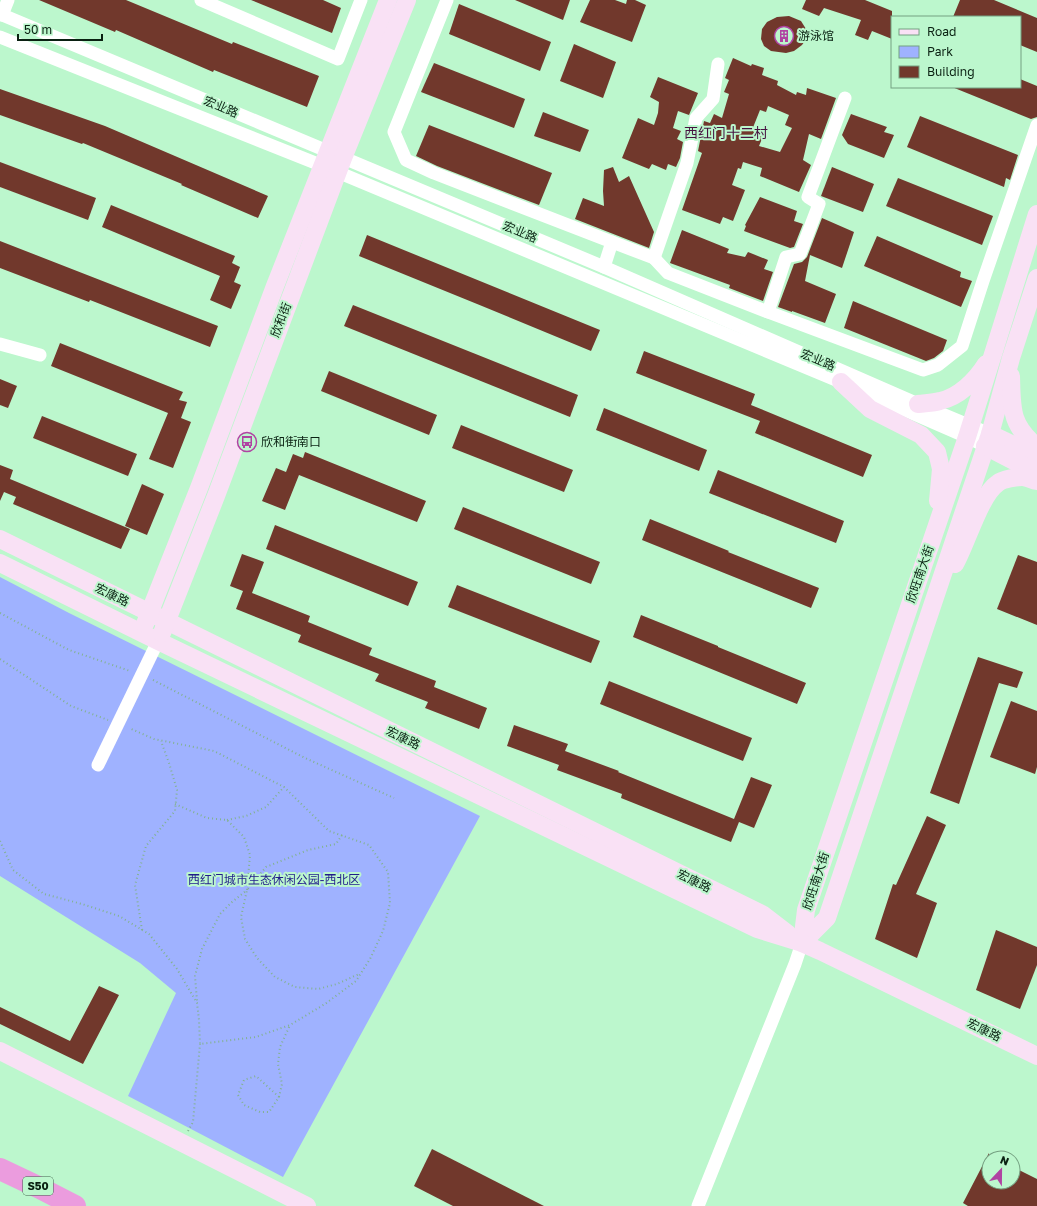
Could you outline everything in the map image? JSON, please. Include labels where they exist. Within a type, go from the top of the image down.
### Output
[{"type":"highway","name":"S50","points":[[0,1169],[38,1186],[75,1206]]},
{"type":"main road","name":"欣和街","points":[[141,632],[150,613],[199,488],[275,286],[393,33],[406,0]]},
{"type":"main road","name":"欣和街","points":[[158,641],[167,622],[216,496],[292,292],[333,162],[386,3]]},
{"type":"main road","points":[[386,3],[380,36],[383,40],[388,39],[393,33]]},
{"type":"main road","name":"欣旺南大街","points":[[802,944],[806,910],[969,431],[1037,214]]},
{"type":"main road","name":"欣旺南大街","points":[[802,944],[827,918],[987,440],[1011,358],[1037,278]]},
{"type":"main road","points":[[275,286],[282,279],[287,280],[290,284],[292,292]]},
{"type":"main road","points":[[918,404],[940,401],[960,392],[979,374],[994,351]]},
{"type":"main road","points":[[1011,358],[1012,407],[1017,425],[1027,438],[1037,447]]},
{"type":"main road","points":[[840,377],[870,408],[921,435],[937,452],[941,469],[938,491],[937,525]]},
{"type":"main road","name":"宏业路","points":[[987,440],[1037,456]]},
{"type":"main road","name":"宏业路","points":[[987,440],[1037,473]]},
{"type":"main road","points":[[931,606],[961,554],[983,502],[991,488],[1000,481],[1023,477],[1037,481]]},
{"type":"main road","points":[[199,488],[200,496],[205,502],[210,503],[216,496]]},
{"type":"main road","name":"宏康路","points":[[0,539],[762,914],[802,944]]},
{"type":"main road","name":"宏康路","points":[[0,563],[158,641],[757,929],[820,951],[1037,1056]]},
{"type":"main road","points":[[0,1051],[307,1206]]},
{"type":"street","points":[[1,15],[8,0]]},
{"type":"street","points":[[201,0],[338,59],[361,0]]},
{"type":"street","points":[[447,0],[394,132],[406,160],[434,173],[654,258],[668,273],[923,370],[938,365],[962,346],[1037,125]]},
{"type":"street","name":"宏业路","points":[[1,15],[333,162],[969,431]]},
{"type":"street","name":"宏业路","points":[[0,37],[333,162],[604,267],[840,377],[918,404],[987,440]]},
{"type":"street","points":[[654,258],[687,163],[696,118],[713,99],[718,64]]},
{"type":"street","points":[[768,312],[786,257],[800,254],[819,204],[808,197],[845,98]]},
{"type":"street","points":[[604,267],[612,242]]},
{"type":"street","points":[[0,344],[40,355]]},
{"type":"street","points":[[98,765],[158,641]]},
{"type":"street","points":[[698,1206],[802,944]]},
{"type":"path","points":[[0,613],[69,650],[142,675],[305,758],[394,798]]},
{"type":"path","points":[[0,659],[71,706],[160,741],[214,751],[284,787],[329,831],[369,845],[388,872],[390,903],[383,931],[370,959],[356,981],[326,1004],[290,1025],[256,1037],[200,1044]]},
{"type":"path","points":[[142,930],[135,885],[146,846],[175,811],[177,790],[169,763],[160,741]]},
{"type":"path","points":[[175,804],[207,818],[227,820],[246,816],[266,807],[284,787]]},
{"type":"path","points":[[227,820],[244,837],[250,855],[247,890],[241,917],[245,939],[257,958],[275,977],[296,987],[318,990],[337,984],[361,973]]},
{"type":"path","points":[[182,1143],[193,1122],[200,1044],[195,976],[202,948],[220,914],[247,890],[266,867],[308,850],[336,844],[342,836]]},
{"type":"path","points":[[0,841],[13,870],[44,894],[119,916],[149,934],[177,969],[197,1003]]},
{"type":"path","points":[[279,1097],[256,1076],[244,1080],[238,1095],[244,1105],[260,1112],[269,1112],[279,1097],[282,1084],[278,1064],[280,1047],[290,1025]]},
{"type":"green space","name":"西红门城市生态休闲公园-西北区","points":[[0,577],[69,613],[480,816],[283,1177],[128,1096],[176,993],[140,963],[0,876]]},
{"type":"building","points":[[39,0],[126,0],[232,44],[233,42],[319,76],[307,107],[214,70],[213,72],[116,30],[115,32]]},
{"type":"building","points":[[251,0],[323,0],[341,8],[332,33]]},
{"type":"building","points":[[515,0],[570,0],[563,20]]},
{"type":"building","points":[[590,0],[615,0],[626,4],[627,0],[635,0],[646,5],[632,42],[580,22]]},
{"type":"building","points":[[806,0],[865,0],[892,11],[891,39],[872,31],[868,40],[855,35],[861,20],[824,8],[819,16],[802,9]]},
{"type":"building","points":[[960,0],[994,0],[1037,18],[1037,52],[1021,45],[1021,16],[953,16]]},
{"type":"building","points":[[459,4],[551,42],[540,71],[449,34]]},
{"type":"building","name":"游泳馆","points":[[789,16],[801,21],[806,29],[807,38],[802,45],[794,51],[786,53],[771,51],[764,46],[761,39],[762,29],[767,22],[777,17]]},
{"type":"building","points":[[574,44],[616,62],[603,98],[560,81]]},
{"type":"building","points":[[733,58],[751,66],[752,64],[764,68],[762,75],[778,81],[777,85],[796,95],[797,92],[806,95],[807,88],[836,98],[821,139],[809,134],[803,160],[811,165],[799,192],[760,176],[762,168],[743,162],[741,169],[738,168],[732,185],[745,190],[733,221],[723,217],[720,224],[682,210],[702,153],[698,151],[704,121],[710,123],[714,114],[722,118],[729,94],[724,92],[729,80],[725,78]],"holes":[[[768,106],[789,115],[785,125],[792,128],[780,152],[759,146],[764,134],[752,130],[760,110],[766,112]]]},
{"type":"building","points":[[434,63],[525,99],[514,128],[421,92]]},
{"type":"building","points":[[658,77],[698,93],[689,115],[678,111],[673,128],[681,131],[677,139],[683,142],[680,158],[676,167],[668,164],[666,170],[652,164],[649,169],[622,158],[638,118],[654,125],[658,113],[659,102],[650,97]]},
{"type":"building","points":[[1021,79],[1037,86],[1037,117],[1031,119],[954,88],[1021,88]]},
{"type":"building","points":[[0,89],[105,126],[268,196],[258,218],[181,185],[182,184],[83,143],[82,144],[0,115]]},
{"type":"building","points":[[543,112],[589,130],[580,152],[534,136]]},
{"type":"building","points":[[851,114],[887,127],[884,132],[894,135],[884,158],[848,144],[842,135]]},
{"type":"building","points":[[920,116],[1018,155],[1010,180],[1006,178],[1004,187],[907,147]]},
{"type":"building","points":[[429,125],[552,173],[539,205],[437,166],[416,156]]},
{"type":"building","points":[[0,162],[96,198],[88,220],[0,187]]},
{"type":"building","points":[[613,167],[619,182],[629,176],[654,232],[649,248],[575,219],[583,198],[604,206],[604,170]]},
{"type":"building","points":[[832,167],[874,184],[863,212],[821,196]]},
{"type":"building","points":[[898,178],[993,216],[982,245],[886,206]]},
{"type":"building","points":[[760,197],[797,211],[794,221],[803,224],[794,247],[790,248],[744,231],[745,225]]},
{"type":"building","points":[[111,205],[235,256],[232,263],[240,267],[234,282],[241,285],[231,309],[210,300],[220,276],[102,227]]},
{"type":"building","points":[[822,218],[854,232],[842,268],[810,255],[805,281],[836,294],[825,323],[778,307],[794,264],[802,262],[807,257]]},
{"type":"building","points":[[682,230],[729,249],[727,253],[745,257],[748,252],[768,260],[764,269],[773,272],[763,301],[729,288],[730,285],[670,263]]},
{"type":"building","points":[[367,235],[600,330],[591,351],[359,256]]},
{"type":"building","points":[[877,236],[961,272],[960,277],[972,281],[961,307],[864,266]]},
{"type":"building","points":[[0,241],[218,326],[210,347],[90,300],[89,302],[0,268]]},
{"type":"building","points":[[853,301],[947,340],[943,351],[934,358],[926,361],[844,328]]},
{"type":"building","points":[[353,305],[578,395],[570,417],[344,326]]},
{"type":"building","points":[[60,343],[183,392],[179,400],[187,402],[181,418],[191,422],[173,468],[149,459],[168,413],[51,366]]},
{"type":"building","points":[[644,351],[755,394],[751,405],[872,455],[863,477],[755,433],[760,421],[636,373]]},
{"type":"building","points":[[329,371],[437,415],[429,435],[321,391]]},
{"type":"building","points":[[0,379],[17,386],[8,408],[0,405]]},
{"type":"building","points":[[604,408],[707,450],[699,471],[596,430]]},
{"type":"building","points":[[42,416],[137,454],[128,476],[33,438]]},
{"type":"building","points":[[461,425],[573,470],[564,492],[452,448]]},
{"type":"building","points":[[305,452],[426,501],[417,522],[299,475],[285,510],[262,501],[276,468],[286,472],[293,454],[303,458]]},
{"type":"building","points":[[0,465],[13,470],[10,479],[130,529],[121,549],[13,504],[16,497],[4,492],[0,501]]},
{"type":"building","points":[[718,470],[844,521],[836,543],[709,493]]},
{"type":"building","points":[[142,484],[164,494],[147,535],[125,526]]},
{"type":"building","points":[[463,507],[600,562],[591,584],[454,529]]},
{"type":"building","points":[[650,519],[819,588],[811,608],[642,540]]},
{"type":"building","points":[[275,525],[418,582],[408,606],[266,549]]},
{"type":"building","points":[[242,554],[264,562],[252,593],[310,616],[308,622],[372,648],[369,655],[436,681],[434,687],[487,708],[479,729],[425,708],[428,702],[375,681],[379,674],[298,642],[301,635],[236,609],[243,591],[230,586]]},
{"type":"building","points":[[1018,555],[1037,562],[1037,625],[997,609]]},
{"type":"building","points":[[457,585],[600,641],[591,663],[448,607]]},
{"type":"building","points":[[641,615],[806,683],[797,704],[633,637]]},
{"type":"building","points":[[978,657],[1023,672],[1017,688],[999,683],[959,804],[930,793]]},
{"type":"building","points":[[609,681],[752,738],[743,761],[600,704]]},
{"type":"building","points":[[1011,701],[1037,711],[1037,767],[1035,774],[990,757]]},
{"type":"building","points":[[514,725],[568,744],[565,751],[619,771],[618,772],[734,819],[751,777],[772,785],[754,828],[739,822],[731,842],[621,798],[622,794],[557,770],[559,765],[507,746]]},
{"type":"building","points":[[927,816],[946,825],[916,894],[937,903],[917,958],[875,939],[893,884],[896,885]]},
{"type":"building","points":[[996,930],[1037,947],[1037,965],[1020,1009],[976,990]]},
{"type":"building","points":[[99,986],[119,995],[83,1064],[0,1024],[0,1007],[70,1041]]},
{"type":"building","points":[[432,1149],[544,1206],[453,1206],[414,1186]]},
{"type":"building","points":[[981,1168],[981,1190],[1021,1190],[1021,1171],[1037,1179],[1037,1206],[968,1206],[963,1203]]},
{"type":"place","name":"游泳馆","points":[[784,36]]},
{"type":"place","name":"欣和街南口","points":[[247,442]]},
{"type":"district","name":"西红门十二村","points":[[726,133]]}]
